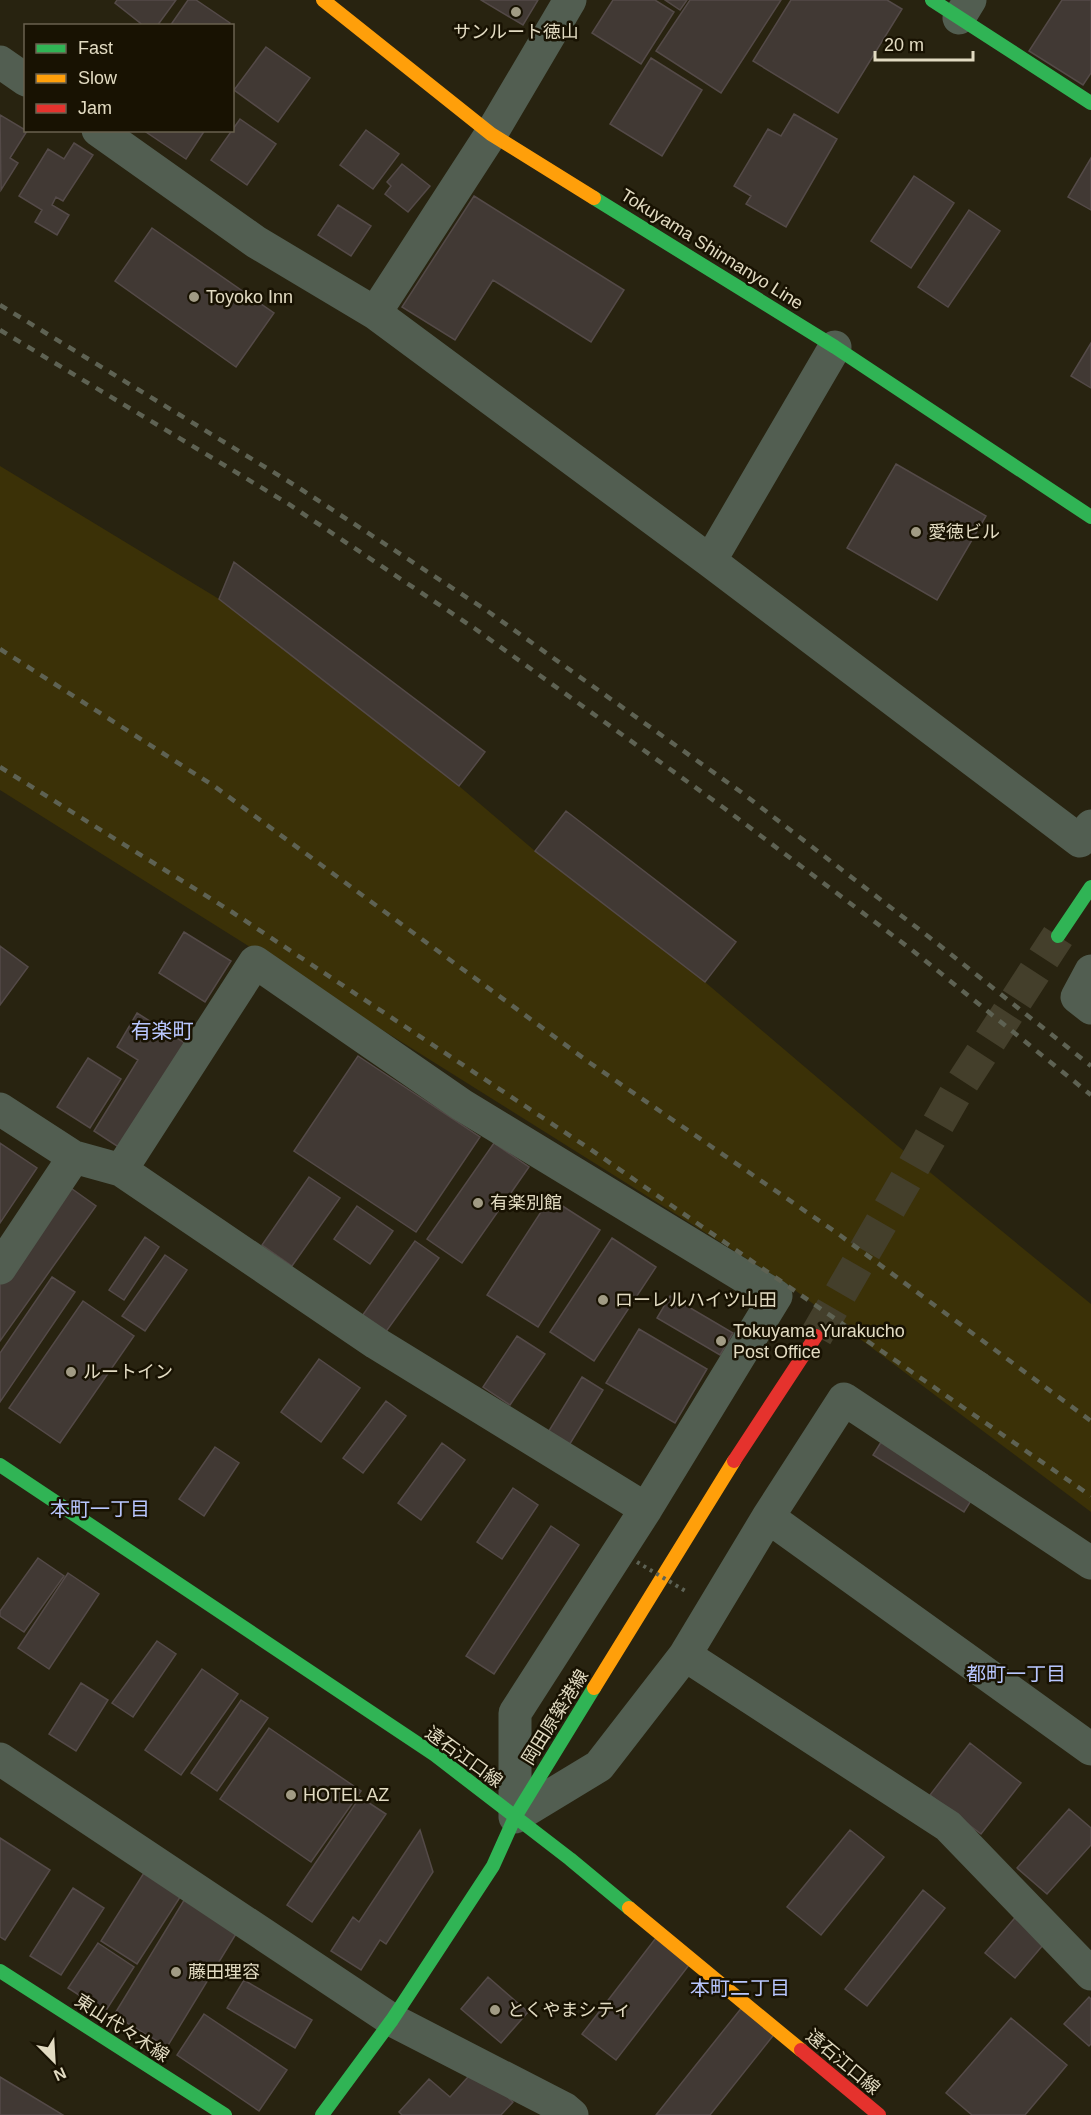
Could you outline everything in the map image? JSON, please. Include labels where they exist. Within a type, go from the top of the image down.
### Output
[{"type":"street","name":"Tokuyama Shinnanyo Line","points":[[323,0],[491,134],[835,347],[1091,517]]},
{"type":"street","points":[[375,313],[491,134],[570,0]]},
{"type":"street","points":[[932,0],[964,9],[1091,103]]},
{"type":"street","points":[[0,62],[24,79]]},
{"type":"street","points":[[101,132],[256,242],[375,313],[710,561],[1080,841],[1091,826]]},
{"type":"street","points":[[710,561],[835,347]]},
{"type":"street","points":[[1058,936],[1091,887]]},
{"type":"street","points":[[121,1170],[255,962],[462,1105],[776,1296],[646,1509],[515,1713],[515,1817]]},
{"type":"street","points":[[1091,971],[1077,997],[1091,1008]]},
{"type":"street","points":[[0,1108],[74,1157],[121,1170],[376,1342],[646,1509]]},
{"type":"street","points":[[0,1268],[74,1157]]},
{"type":"street","name":"岡田原築港線","points":[[322,2115],[392,2020],[493,1866],[515,1817],[734,1461],[816,1336]]},
{"type":"street","points":[[515,1817],[599,1766],[685,1655],[768,1517],[844,1399],[1091,1563]]},
{"type":"street","name":"遠石江口線","points":[[0,1465],[435,1755],[570,1859],[879,2115]]},
{"type":"street","points":[[768,1517],[1091,1749]]},
{"type":"street","points":[[685,1655],[948,1826],[1091,1974]]},
{"type":"street","points":[[0,1758],[392,2020],[565,2109],[572,2115]]},
{"type":"street","name":"東山代々木線","points":[[0,1971],[225,2115]]},
{"type":"path","points":[[637,1562],[687,1592]]},
{"type":"shaded area","points":[[0,466],[219,599],[459,786],[535,851],[705,982],[893,1142],[1091,1304],[1091,1512],[784,1282],[0,790]]},
{"type":"building","points":[[117,0],[176,0],[158,24],[141,24],[115,3]]},
{"type":"building","points":[[188,0],[196,0],[230,23],[230,24],[171,24]]},
{"type":"building","name":"サンルート徳山","points":[[481,0],[538,0],[523,25]]},
{"type":"building","points":[[613,0],[655,0],[674,12],[641,64],[592,33]]},
{"type":"building","points":[[665,0],[687,0],[680,10]]},
{"type":"building","points":[[690,0],[781,0],[721,93],[656,51]]},
{"type":"building","points":[[791,0],[887,0],[902,9],[838,113],[753,61]]},
{"type":"building","points":[[1062,0],[1091,0],[1091,73],[1083,85],[1029,51]]},
{"type":"building","points":[[266,47],[310,78],[278,122],[234,90]]},
{"type":"building","points":[[651,58],[702,90],[662,156],[610,124]]},
{"type":"building","points":[[794,114],[837,139],[786,227],[746,204],[751,196],[734,186],[768,129],[781,136]]},
{"type":"building","points":[[0,115],[26,132],[10,158],[18,163],[1,190]]},
{"type":"building","points":[[240,119],[276,144],[247,185],[211,160],[231,132],[234,132],[234,127]]},
{"type":"building","points":[[366,130],[399,154],[373,189],[340,165]]},
{"type":"building","points":[[146,132],[204,132],[186,159]]},
{"type":"building","points":[[74,143],[93,155],[63,201],[56,197],[52,205],[69,215],[57,235],[35,222],[42,210],[19,196],[48,149],[64,159]]},
{"type":"building","points":[[1091,158],[1091,210],[1068,197]]},
{"type":"building","points":[[402,164],[430,186],[408,212],[385,194],[391,186],[387,182]]},
{"type":"building","points":[[914,176],[954,203],[911,268],[871,241]]},
{"type":"building","points":[[474,196],[624,290],[591,342],[493,280],[455,340],[402,307]]},
{"type":"building","points":[[338,205],[371,226],[351,256],[318,235]]},
{"type":"building","points":[[969,210],[1000,231],[948,307],[918,287]]},
{"type":"building","name":"Toyoko Inn","points":[[152,228],[274,313],[236,367],[115,281]]},
{"type":"building","points":[[1091,343],[1091,388],[1071,376]]},
{"type":"building","name":"愛徳ビル","points":[[896,464],[986,516],[937,600],[847,548]]},
{"type":"building","points":[[234,562],[485,752],[459,786],[219,599]]},
{"type":"building","points":[[566,811],[736,942],[705,982],[535,851]]},
{"type":"building","points":[[184,932],[231,961],[205,1002],[159,973]]},
{"type":"building","points":[[0,946],[28,967],[0,1005]]},
{"type":"building","points":[[137,1013],[188,1045],[123,1150],[94,1131],[138,1060],[117,1047]]},
{"type":"building","points":[[358,1056],[480,1137],[416,1232],[294,1151]]},
{"type":"building","points":[[88,1058],[121,1079],[90,1128],[57,1107]]},
{"type":"building","points":[[0,1143],[37,1168],[0,1223]]},
{"type":"building","name":"有楽別館","points":[[494,1143],[529,1167],[462,1263],[427,1239]]},
{"type":"building","points":[[309,1177],[340,1198],[292,1266],[262,1245]]},
{"type":"building","points":[[68,1186],[96,1206],[0,1341],[0,1283]]},
{"type":"building","points":[[550,1198],[600,1230],[538,1327],[487,1295]]},
{"type":"building","points":[[357,1206],[393,1231],[370,1264],[334,1239]]},
{"type":"building","points":[[145,1237],[159,1247],[124,1300],[109,1290]]},
{"type":"building","name":"ローレルハイツ山田","points":[[612,1238],[656,1267],[594,1361],[550,1332]]},
{"type":"building","points":[[415,1241],[439,1258],[385,1333],[362,1316]]},
{"type":"building","points":[[165,1255],[187,1270],[145,1331],[122,1316]]},
{"type":"building","points":[[52,1277],[75,1292],[0,1402],[0,1353]]},
{"type":"building","points":[[670,1296],[733,1333],[720,1355],[657,1318]]},
{"type":"building","name":"ルートイン","points":[[83,1301],[134,1336],[60,1443],[9,1408]]},
{"type":"building","points":[[639,1329],[707,1369],[675,1423],[606,1383]]},
{"type":"building","points":[[517,1336],[545,1354],[510,1405],[483,1387]]},
{"type":"building","points":[[319,1359],[360,1388],[321,1442],[281,1412]]},
{"type":"building","points":[[582,1377],[603,1390],[568,1447],[547,1434]]},
{"type":"building","points":[[386,1401],[406,1416],[363,1473],[343,1458]]},
{"type":"building","points":[[896,1418],[987,1475],[964,1512],[873,1455]]},
{"type":"building","points":[[442,1443],[465,1460],[421,1520],[398,1503]]},
{"type":"building","points":[[215,1447],[239,1463],[204,1516],[179,1499]]},
{"type":"building","points":[[513,1488],[538,1505],[502,1559],[477,1542]]},
{"type":"building","points":[[551,1526],[579,1545],[494,1674],[466,1656]]},
{"type":"building","points":[[38,1558],[64,1576],[24,1632],[0,1616],[0,1611]]},
{"type":"building","points":[[68,1573],[99,1594],[49,1669],[18,1648]]},
{"type":"building","points":[[157,1641],[176,1654],[133,1717],[112,1703]]},
{"type":"building","points":[[202,1669],[238,1694],[181,1775],[145,1750]]},
{"type":"building","points":[[81,1683],[108,1700],[76,1751],[49,1734]]},
{"type":"building","points":[[241,1700],[268,1718],[217,1791],[191,1773]]},
{"type":"building","name":"HOTEL AZ","points":[[269,1728],[361,1791],[311,1862],[220,1799]]},
{"type":"building","points":[[970,1743],[1021,1783],[981,1834],[930,1795]]},
{"type":"building","points":[[360,1797],[386,1814],[312,1922],[287,1905]]},
{"type":"building","points":[[1069,1809],[1091,1828],[1091,1845],[1047,1894],[1017,1868]]},
{"type":"building","points":[[420,1830],[433,1872],[386,1944],[380,1940],[361,1970],[331,1951],[353,1917],[359,1922]]},
{"type":"building","points":[[850,1830],[884,1857],[821,1935],[787,1907]]},
{"type":"building","points":[[0,1838],[50,1870],[5,1940],[0,1937]]},
{"type":"building","points":[[147,1868],[184,1891],[137,1964],[101,1941]]},
{"type":"building","points":[[73,1888],[104,1908],[61,1975],[30,1956]]},
{"type":"building","points":[[923,1890],[945,1908],[867,2006],[845,1989]]},
{"type":"building","name":"藤田理容","points":[[186,1897],[239,1929],[167,2047],[114,2015]]},
{"type":"building","points":[[1024,1907],[1054,1932],[1015,1978],[985,1953]]},
{"type":"building","points":[[662,1930],[696,1956],[616,2060],[582,2034]]},
{"type":"building","points":[[98,1943],[134,1967],[105,2012],[68,1988]]},
{"type":"building","name":"とくやまシティ","points":[[488,1977],[528,2012],[501,2043],[461,2009]]},
{"type":"building","points":[[244,1980],[312,2020],[295,2048],[227,2008]]},
{"type":"building","points":[[1089,1997],[1091,1999],[1091,2044],[1089,2046],[1064,2024]]},
{"type":"building","points":[[747,2001],[780,2027],[710,2115],[656,2115]]},
{"type":"building","points":[[204,2014],[287,2070],[259,2111],[177,2055]]},
{"type":"building","points":[[1011,2018],[1067,2065],[1025,2115],[972,2115],[946,2093]]},
{"type":"building","points":[[476,2068],[513,2102],[501,2115],[402,2115],[399,2112],[429,2079],[450,2097]]},
{"type":"building","points":[[0,2077],[63,2115],[0,2115]]},
{"type":"tunnel","points":[[816,1336],[957,1091],[1058,936]]},
{"type":"railway","points":[[0,305],[296,486],[486,610],[741,792],[1091,1066]]},
{"type":"railway","points":[[0,330],[287,503],[474,628],[724,808],[912,950],[1091,1095]]},
{"type":"railway","points":[[0,649],[214,786],[590,1063],[837,1233],[1091,1421]]},
{"type":"railway","points":[[0,767],[232,912],[590,1149],[1091,1496]]},
{"type":"traffic: fast","points":[[932,0],[1091,103]]},
{"type":"traffic: fast","points":[[594,198],[835,347],[1091,517]]},
{"type":"traffic: fast","points":[[1058,936],[1091,887]]},
{"type":"traffic: fast","points":[[0,1465],[435,1755],[570,1859],[629,1908]]},
{"type":"traffic: fast","points":[[322,2115],[392,2020],[493,1866],[515,1817],[594,1688]]},
{"type":"traffic: fast","points":[[0,1971],[225,2115]]},
{"type":"traffic: slow","points":[[323,0],[491,134],[594,198]]},
{"type":"traffic: slow","points":[[594,1688],[734,1461]]},
{"type":"traffic: slow","points":[[629,1908],[801,2050]]},
{"type":"traffic: jam","points":[[734,1461],[816,1336]]},
{"type":"traffic: jam","points":[[801,2050],[879,2115]]},
{"type":"place","name":"サンルート徳山","points":[[516,12]]},
{"type":"place","name":"Toyoko Inn","points":[[194,297]]},
{"type":"place","name":"愛徳ビル","points":[[916,532]]},
{"type":"place","name":"有楽別館","points":[[478,1203]]},
{"type":"place","name":"ローレルハイツ山田","points":[[603,1300]]},
{"type":"place","name":"Tokuyama Yurakucho Post Office","points":[[721,1341]]},
{"type":"place","name":"ルートイン","points":[[71,1372]]},
{"type":"place","name":"HOTEL AZ","points":[[291,1795]]},
{"type":"place","name":"藤田理容","points":[[176,1972]]},
{"type":"place","name":"とくやまシティ","points":[[495,2010]]},
{"type":"district","name":"有楽町","points":[[162,1031]]},
{"type":"district","name":"本町一丁目","points":[[100,1509]]},
{"type":"district","name":"都町一丁目","points":[[1016,1674]]},
{"type":"district","name":"本町二丁目","points":[[740,1988]]}]
